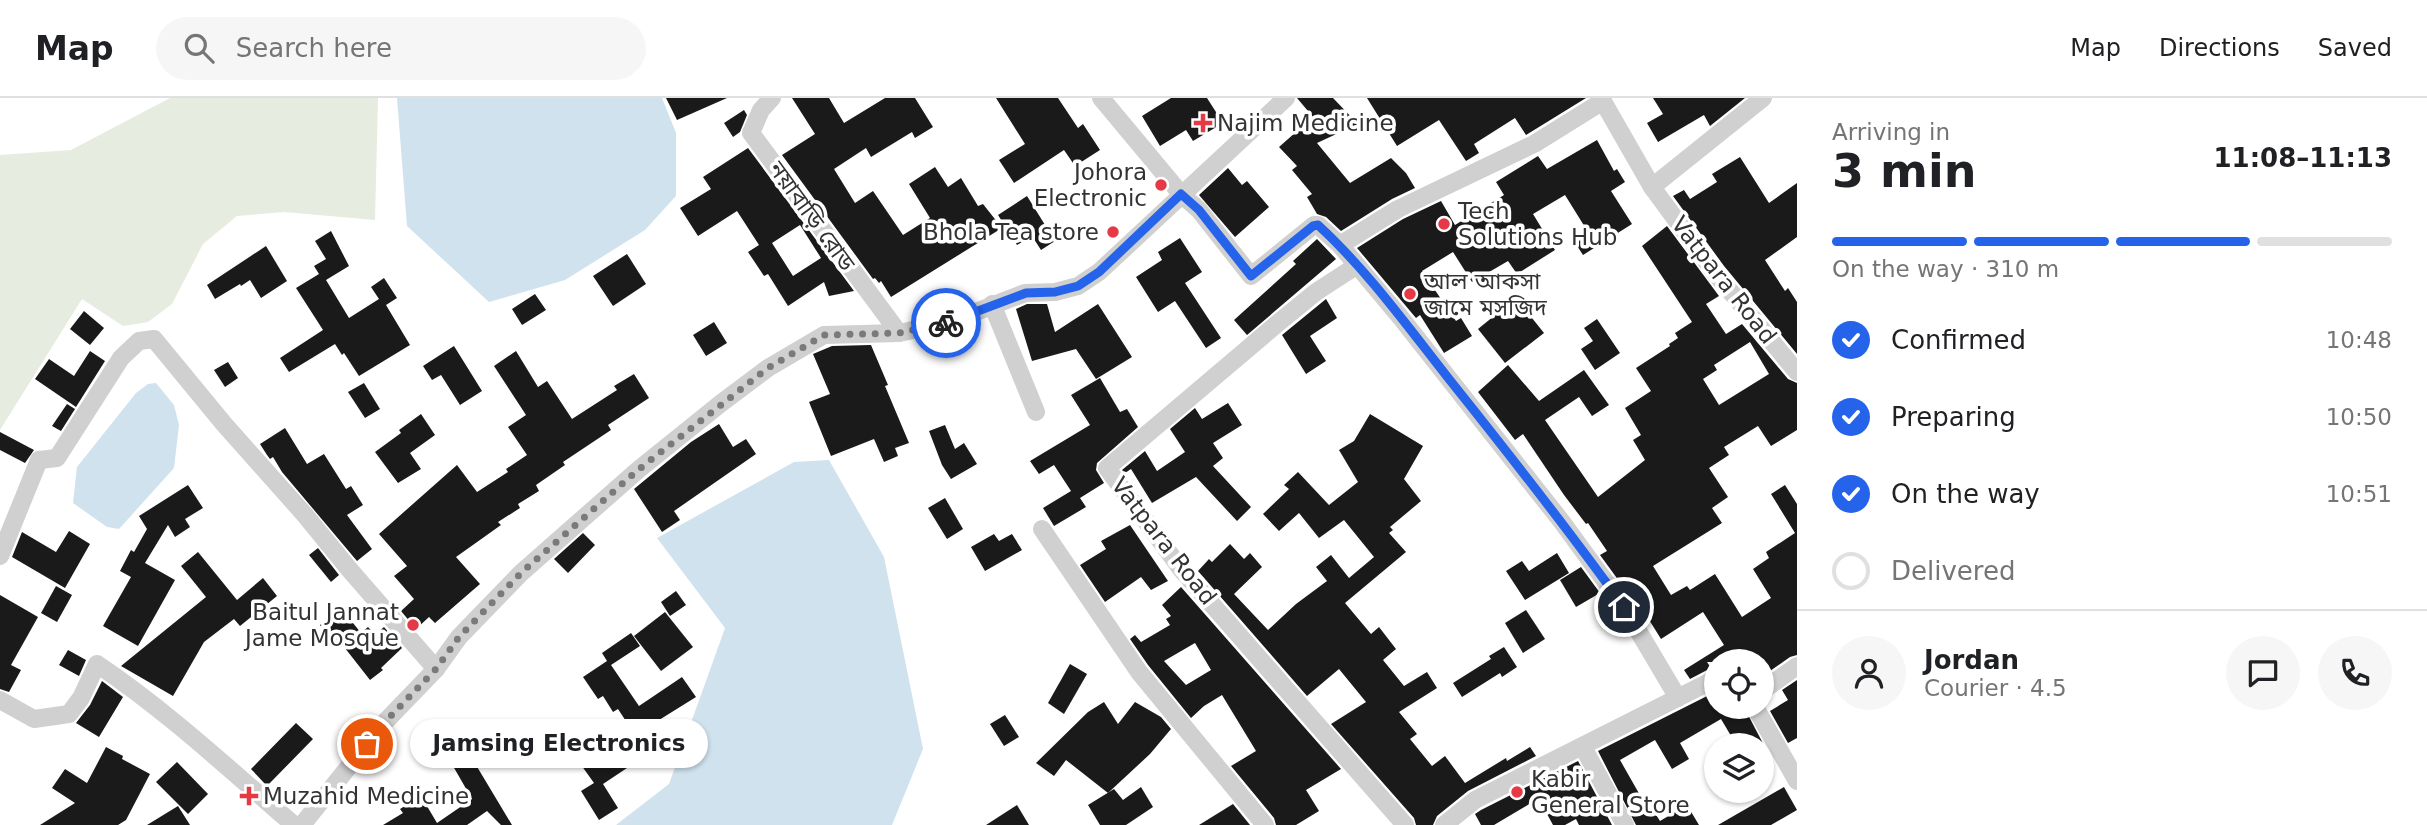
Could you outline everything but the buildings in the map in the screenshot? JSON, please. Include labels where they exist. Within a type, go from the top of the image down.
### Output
[{"type":"street","name":"নয়াবাড়ি রোড","points":[[772,98],[761,110],[751,133],[899,333]]},
{"type":"street","points":[[1101,98],[1181,194],[1199,210],[1251,276],[1314,225],[1318,225],[1340,245],[1562,522],[1624,607],[1678,698]]},
{"type":"street","points":[[302,825],[383,724],[436,669],[459,637],[521,573],[638,470],[768,368],[824,335],[899,333],[950,322],[1026,293],[1055,292],[1078,286],[1099,272],[1286,98]]},
{"type":"street","points":[[1651,187],[1763,98]]},
{"type":"street","name":"Vatpara Road","points":[[1340,245],[1408,204],[1515,154],[1602,100],[1651,187],[1715,274],[1797,372]]},
{"type":"street","name":"Vatpara Road","points":[[1356,266],[1316,292],[1107,468],[1181,569],[1405,825]]},
{"type":"street","points":[[992,304],[1035,412]]},
{"type":"street","points":[[0,556],[39,460],[57,458],[121,358],[139,341],[154,340],[223,424],[436,669]]},
{"type":"street","points":[[1042,529],[1139,672],[1265,825]]},
{"type":"street","points":[[0,700],[34,719],[69,715],[81,698],[97,664],[174,722],[294,825]]},
{"type":"street","points":[[1774,682],[1797,666]]},
{"type":"street","points":[[1444,825],[1466,818],[1475,800],[1704,685]]},
{"type":"street","points":[[1762,719],[1797,781]]},
{"type":"street","points":[[1583,747],[1625,825]]},
{"type":"shaded area","points":[[170,98],[378,98],[375,220],[284,212],[237,216],[203,244],[172,304],[148,322],[123,326],[82,299],[0,430],[0,155],[71,150]]},
{"type":"water","points":[[397,98],[662,98],[676,133],[676,196],[645,230],[565,280],[489,302],[407,226]]},
{"type":"water","points":[[156,383],[174,405],[179,425],[174,468],[119,529],[107,527],[73,503],[77,467],[136,393],[148,384]]},
{"type":"water","points":[[829,460],[884,557],[923,749],[892,825],[616,825],[669,784],[725,628],[657,538],[794,462]]},
{"type":"way so far","points":[[367,744],[436,669],[459,637],[521,573],[638,470],[768,368],[824,335],[899,333],[946,323]]},
{"type":"place","name":"Najim Medicine","points":[[1203,123]]},
{"type":"place","name":"Johora Electronic","points":[[1161,185]]},
{"type":"place","name":"Tech Solutions Hub","points":[[1444,224]]},
{"type":"place","name":"Bhola Tea store","points":[[1113,232]]},
{"type":"place","name":"আল আকসা জামে মসজিদ","points":[[1410,294]]},
{"type":"place","name":"Baitul Jannat Jame Mosque","points":[[413,625]]},
{"type":"place","name":"Jamsing Electronics","points":[[367,744]]},
{"type":"place","name":"Kabir General Store","points":[[1517,792]]},
{"type":"place","name":"Muzahid Medicine","points":[[249,796]]},
{"type":"route","points":[[946,323],[1026,293],[1055,292],[1078,286],[1099,272],[1181,194],[1199,210],[1251,276],[1314,225],[1318,225],[1340,245],[1401,318],[1562,522],[1624,607]]}]
